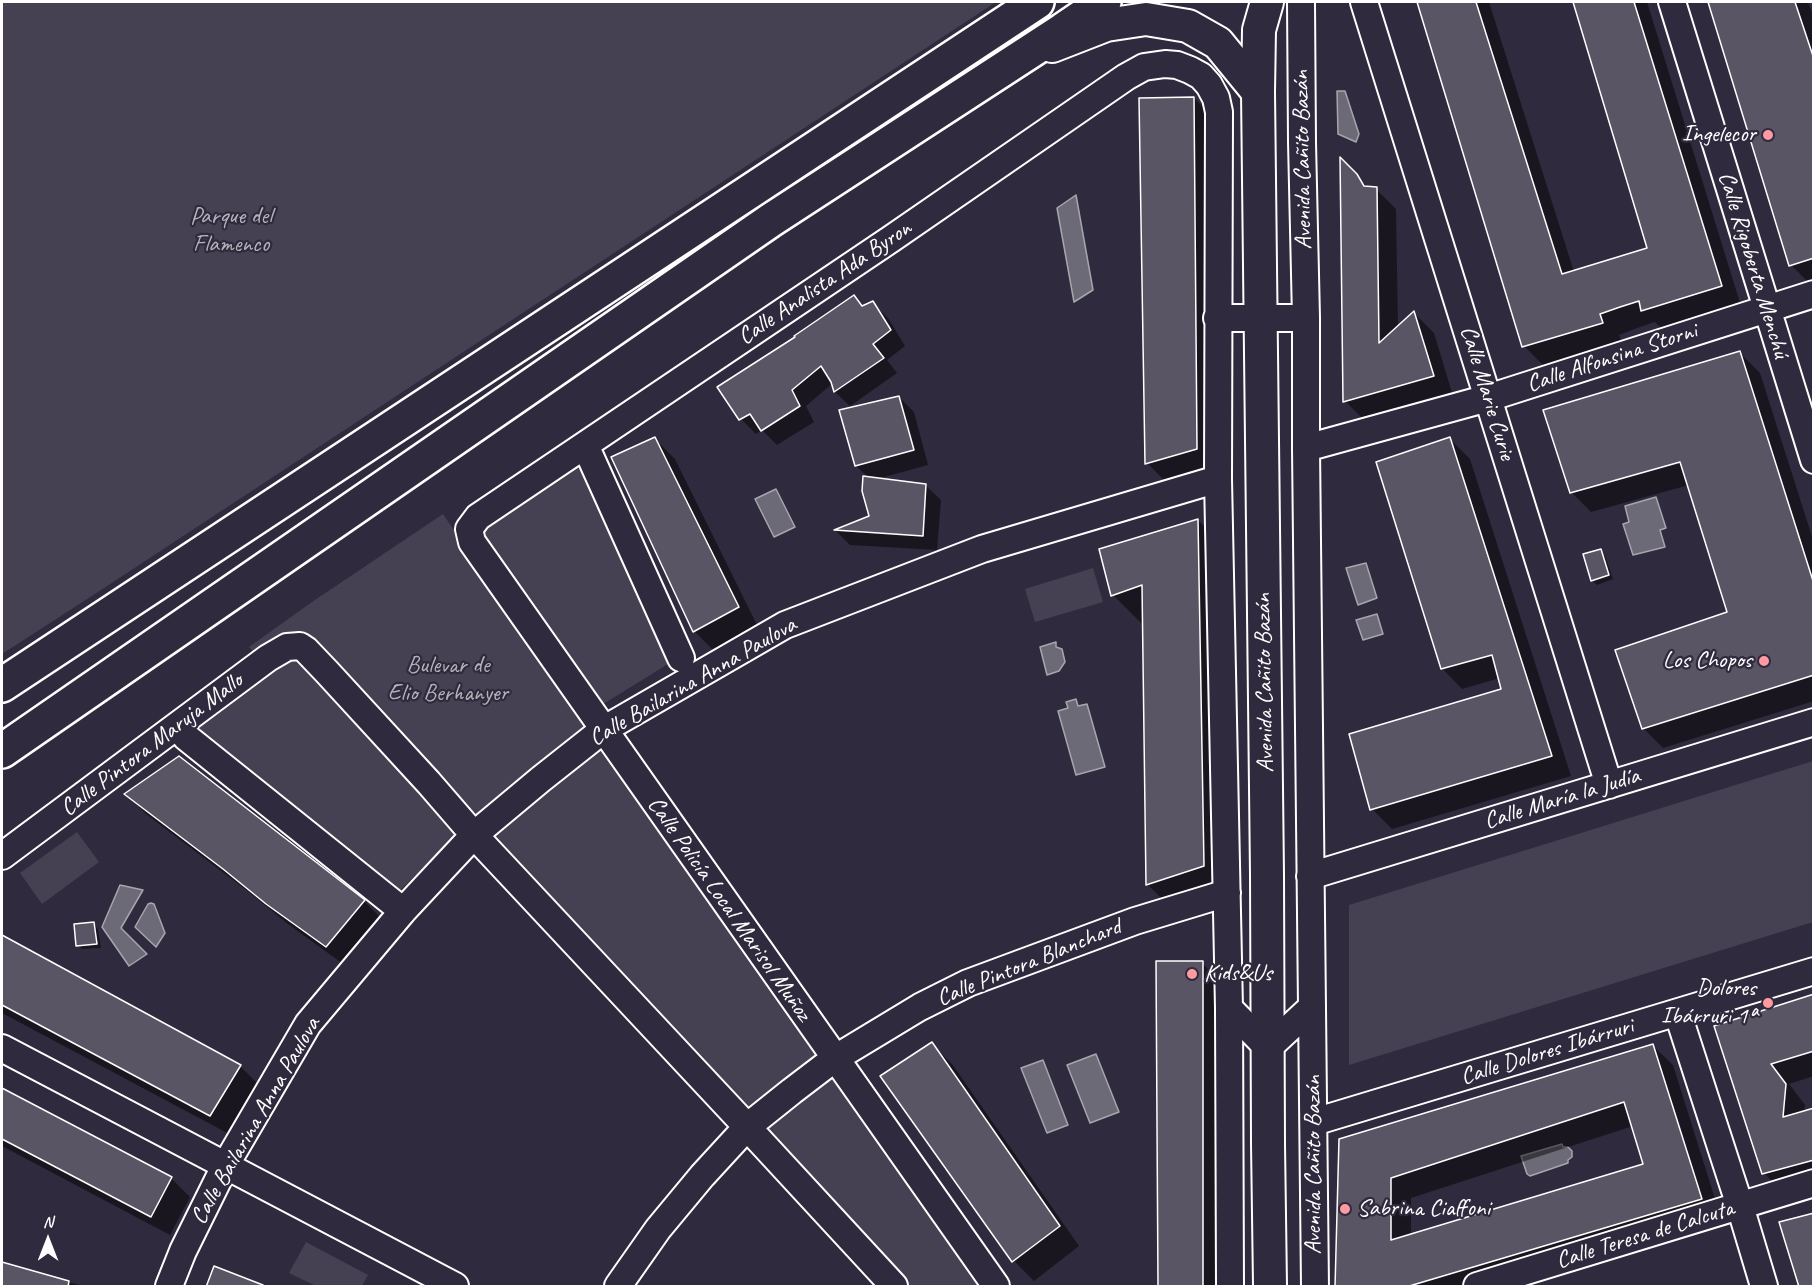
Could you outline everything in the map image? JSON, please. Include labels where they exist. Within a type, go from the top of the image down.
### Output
[{"type":"highway","points":[[2,685],[1037,2]]},
{"type":"highway","points":[[2,751],[771,220],[1104,2]]},
{"type":"main road","name":"Avenida Cañito Bazán","points":[[1246,2],[1263,16],[1258,92],[1270,1287]]},
{"type":"main road","points":[[1021,57],[1106,25],[1146,19],[1188,26],[1218,44],[1258,92]]},
{"type":"street","name":"Avenida Cañito Bazán","points":[[1301,2],[1315,1287]]},
{"type":"street","name":"Calle Marie Curie","points":[[1364,2],[1609,784]]},
{"type":"street","name":"Calle Rigoberta Menchú","points":[[1672,2],[1814,460]]},
{"type":"street","name":"Calle Analista Ada Byron","points":[[469,529],[478,517],[488,510],[1126,77],[1144,67],[1165,64],[1177,65],[1190,70]]},
{"type":"street","name":"Avenida Cañito Bazán","points":[[1190,70],[1201,76],[1209,85],[1216,98],[1219,112],[1218,479],[1229,1008],[1230,1287]]},
{"type":"street","name":"Calle Alfonsina Storni","points":[[1306,448],[1488,398],[1814,294]]},
{"type":"street","points":[[1217,318],[1306,318]]},
{"type":"street","points":[[590,456],[681,658]]},
{"type":"street","name":"Calle Bailarina Anna Paulova","points":[[169,1287],[183,1251],[225,1166],[308,1024],[403,911],[474,835],[603,730],[785,625],[982,549],[1218,479]]},
{"type":"street","name":"Calle Policía Local Marisol Muñoz","points":[[469,529],[471,542],[996,1287]]},
{"type":"street","name":"Calle Pintora Maruja Mallo","points":[[2,856],[268,658],[293,646],[300,646],[306,650],[474,835]]},
{"type":"street","name":"Calle María la Judía","points":[[1310,876],[1814,722]]},
{"type":"street","points":[[186,737],[403,911]]},
{"type":"street","points":[[474,835],[894,1287]]},
{"type":"street","name":"Calle Pintora Blanchard","points":[[618,1287],[658,1229],[747,1127],[834,1059],[920,1007],[968,983],[1107,931],[1227,893]]},
{"type":"street","name":"Calle Dolores Ibárruri","points":[[1314,1122],[1678,1014],[1814,971]]},
{"type":"street","points":[[1229,1008],[1268,1048],[1312,1007]]},
{"type":"street","points":[[1678,1014],[1764,1287]]},
{"type":"street","points":[[2,1048],[454,1287]]},
{"type":"street","name":"Calle Teresa de Calcuta","points":[[1477,1287],[1532,1279],[1740,1206],[1814,1183]]},
{"type":"green space","name":"Parque del Flamenco","points":[[2,2],[996,2],[2,654]]},
{"type":"green space","name":"Bulevar de Elio Berhanyer","points":[[583,457],[676,659],[584,716],[982,1286],[904,1286],[474,818],[394,896],[184,730],[268,669],[249,647],[312,602],[443,514],[460,539]]},
{"type":"green space","points":[[1093,568],[1103,602],[1035,622],[1025,589]]},
{"type":"green space","points":[[1813,761],[1813,922],[1349,1065],[1349,905]]},
{"type":"green space","points":[[77,832],[99,862],[42,904],[20,873]]},
{"type":"green space","points":[[306,1242],[368,1275],[362,1286],[316,1286],[289,1273]]},
{"type":"shaded area","points":[[1337,91],[1345,91],[1359,134],[1356,142],[1338,134]]},
{"type":"shaded area","points":[[1076,195],[1093,290],[1074,302],[1057,208]]},
{"type":"shaded area","points":[[776,489],[795,527],[774,537],[755,499]]},
{"type":"shaded area","points":[[1656,497],[1666,528],[1660,530],[1665,547],[1633,555],[1623,524],[1629,522],[1625,506]]},
{"type":"shaded area","points":[[1366,563],[1377,598],[1358,605],[1346,568]]},
{"type":"shaded area","points":[[1377,614],[1383,634],[1363,640],[1356,620]]},
{"type":"shaded area","points":[[1056,642],[1056,647],[1062,649],[1065,662],[1059,671],[1047,675],[1040,647]]},
{"type":"shaded area","points":[[1076,699],[1078,706],[1087,704],[1105,767],[1076,775],[1058,711],[1068,708],[1066,702]]},
{"type":"shaded area","points":[[120,885],[143,890],[121,928],[147,954],[129,966],[102,927]]},
{"type":"shaded area","points":[[148,904],[154,904],[165,933],[156,947],[135,927]]},
{"type":"shaded area","points":[[1096,1054],[1119,1112],[1090,1123],[1067,1065]]},
{"type":"shaded area","points":[[1043,1060],[1068,1125],[1047,1133],[1021,1068]]},
{"type":"shaded area","points":[[1562,1144],[1563,1147],[1568,1147],[1572,1151],[1572,1157],[1568,1163],[1530,1176],[1527,1174],[1521,1156]]},
{"type":"building","points":[[1417,2],[1476,2],[1562,274],[1647,248],[1573,2],[1634,2],[1722,286],[1641,311],[1639,301],[1600,314],[1603,323],[1522,347]]},
{"type":"building","points":[[1708,2],[1795,2],[1814,59],[1814,258],[1789,266]]},
{"type":"building","points":[[1194,97],[1197,449],[1145,464],[1139,98]]},
{"type":"building","points":[[1340,157],[1357,174],[1364,186],[1377,187],[1379,343],[1414,311],[1434,376],[1343,402]]},
{"type":"building","points":[[854,295],[862,306],[873,301],[891,330],[873,344],[884,358],[834,392],[821,366],[792,390],[800,406],[761,431],[750,414],[739,420],[717,387],[795,337]]},
{"type":"building","points":[[1740,351],[1814,584],[1814,675],[1642,729],[1615,650],[1727,612],[1680,462],[1570,493],[1543,410]]},
{"type":"building","points":[[899,396],[914,450],[855,466],[839,410]]},
{"type":"building","points":[[655,437],[739,607],[693,632],[611,457]]},
{"type":"building","points":[[1450,437],[1552,756],[1370,810],[1349,734],[1501,689],[1492,655],[1441,669],[1376,462]]},
{"type":"building","points":[[863,476],[926,484],[923,536],[834,530],[869,516],[862,491]]},
{"type":"building","points":[[1198,519],[1204,866],[1146,885],[1142,585],[1111,596],[1099,549]]},
{"type":"building","points":[[1601,549],[1609,575],[1591,581],[1583,554]]},
{"type":"building","points":[[179,756],[365,900],[326,947],[266,904],[124,794]]},
{"type":"building","points":[[94,922],[97,944],[76,946],[74,924]]},
{"type":"building","points":[[2,935],[241,1065],[210,1116],[2,1005]]},
{"type":"building","points":[[1156,961],[1203,961],[1203,1287],[1158,1287]]},
{"type":"building","points":[[1814,994],[1814,1051],[1771,1064],[1786,1084],[1783,1117],[1814,1108],[1814,1160],[1762,1174],[1714,1026]]},
{"type":"building","points":[[932,1042],[1060,1226],[1012,1262],[880,1076]]},
{"type":"building","points":[[1653,1044],[1702,1199],[1406,1287],[1335,1287],[1339,1139]],"holes":[[[1624,1102],[1643,1164],[1391,1240],[1391,1178]]]},
{"type":"building","points":[[2,1088],[172,1177],[151,1217],[2,1139]]},
{"type":"building","points":[[1814,1213],[1814,1287],[1799,1287],[1779,1222]]},
{"type":"building","points":[[2,1262],[69,1281],[68,1287],[2,1287]]},
{"type":"building","points":[[214,1266],[263,1285],[263,1287],[206,1287]]},
{"type":"place","name":"Ingelecor","points":[[1768,135]]},
{"type":"place","name":"Los Chopos","points":[[1764,661]]},
{"type":"place","name":"Kids&Us","points":[[1192,974]]},
{"type":"place","name":"Dolores Ibárruri 1ª","points":[[1768,1003]]},
{"type":"place","name":"Sabrina Ciaffoni","points":[[1345,1209]]}]
